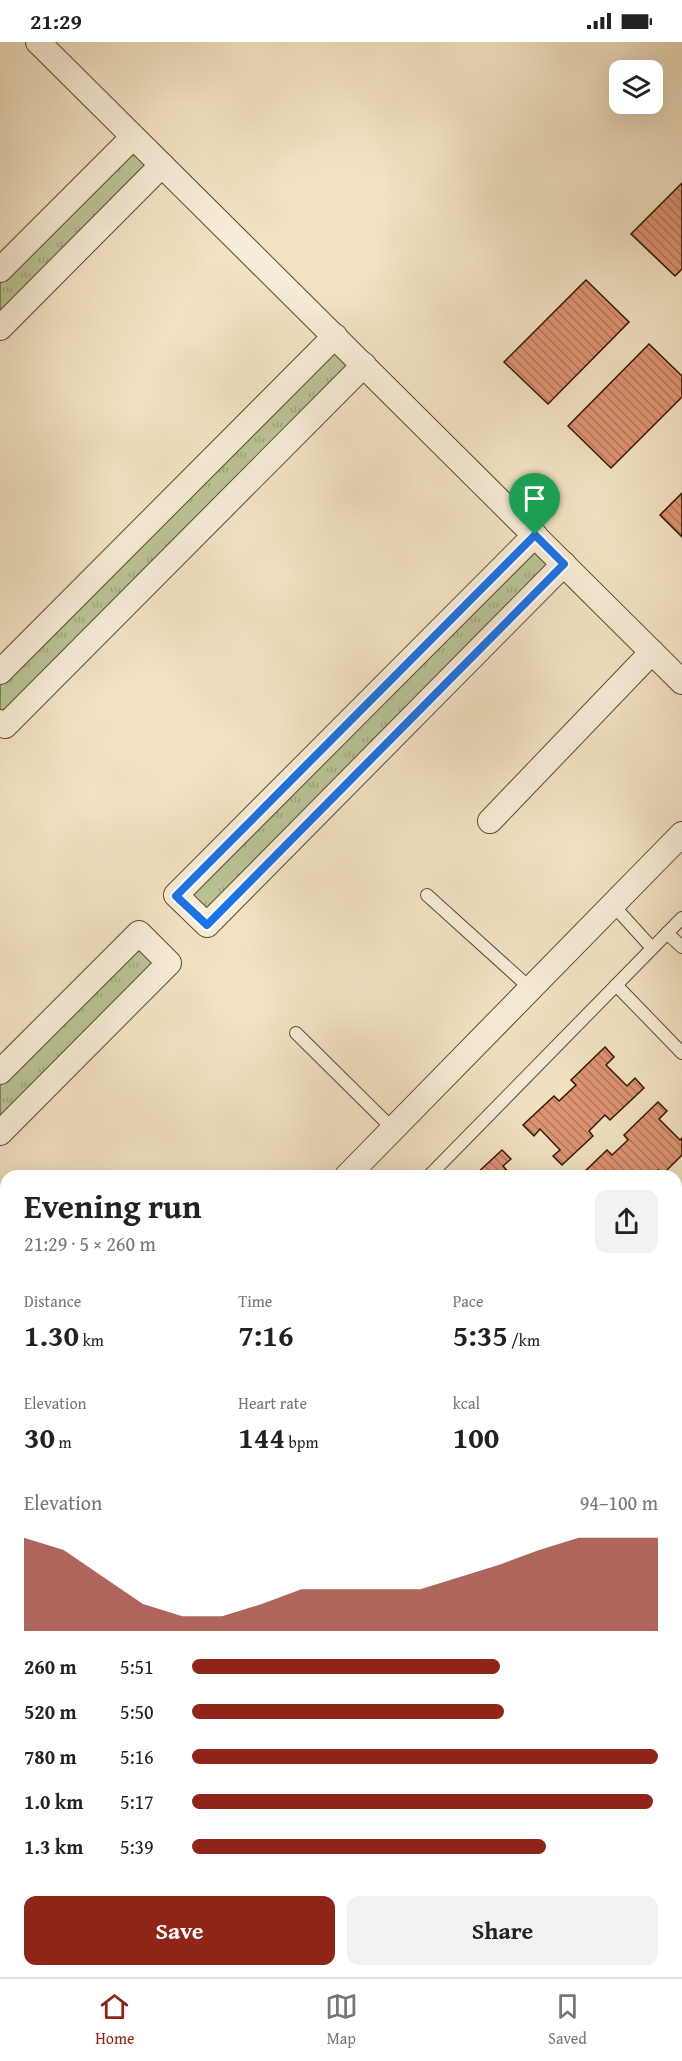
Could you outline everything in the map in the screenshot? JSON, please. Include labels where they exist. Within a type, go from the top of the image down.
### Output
[{"type":"street","points":[[44,44],[162,165],[682,682]]},
{"type":"street","points":[[0,270],[134,136]]},
{"type":"street","points":[[0,328],[162,165]]},
{"type":"street","points":[[0,672],[335,336]]},
{"type":"street","points":[[0,722],[5,726],[364,365]]},
{"type":"street","points":[[535,535],[176,896],[207,925],[564,564]]},
{"type":"street","points":[[490,821],[652,652]]},
{"type":"street","points":[[353,1170],[682,834]]},
{"type":"street","points":[[0,1072],[139,933],[169,963],[0,1133]]},
{"type":"lane","points":[[427,895],[531,990]]},
{"type":"lane","points":[[613,905],[652,948]]},
{"type":"lane","points":[[435,1170],[682,918]]},
{"type":"lane","points":[[667,933],[682,947]]},
{"type":"lane","points":[[616,985],[682,1053]]},
{"type":"lane","points":[[296,1034],[393,1129]]},
{"type":"green space","points":[[133,137],[162,165],[0,328],[0,270]]},
{"type":"green space","points":[[335,336],[364,365],[0,722],[0,672]]},
{"type":"green space","points":[[535,535],[564,564],[207,925],[176,896]]},
{"type":"green space","points":[[139,933],[169,963],[0,1133],[0,1072]]},
{"type":"building","points":[[682,183],[682,269],[675,276],[631,234]]},
{"type":"building","points":[[586,280],[629,322],[548,404],[504,362]]},
{"type":"building","points":[[649,344],[682,376],[682,397],[611,468],[568,426]]},
{"type":"building","points":[[682,493],[682,537],[660,515]]},
{"type":"building","points":[[605,1047],[614,1057],[606,1065],[627,1086],[635,1078],[644,1088],[610,1120],[605,1115],[589,1131],[593,1136],[562,1165],[553,1156],[560,1150],[540,1129],[534,1136],[523,1125],[554,1096],[559,1101],[576,1085],[571,1080]]},
{"type":"building","points":[[658,1102],[667,1111],[659,1119],[680,1140],[682,1138],[682,1155],[667,1170],[586,1170],[607,1150],[612,1155],[628,1140],[624,1135]]},
{"type":"building","points":[[502,1150],[511,1159],[503,1166],[507,1170],[480,1170]]},
{"type":"route","points":[[535,535],[564,564],[207,925],[176,896],[535,535]]}]
